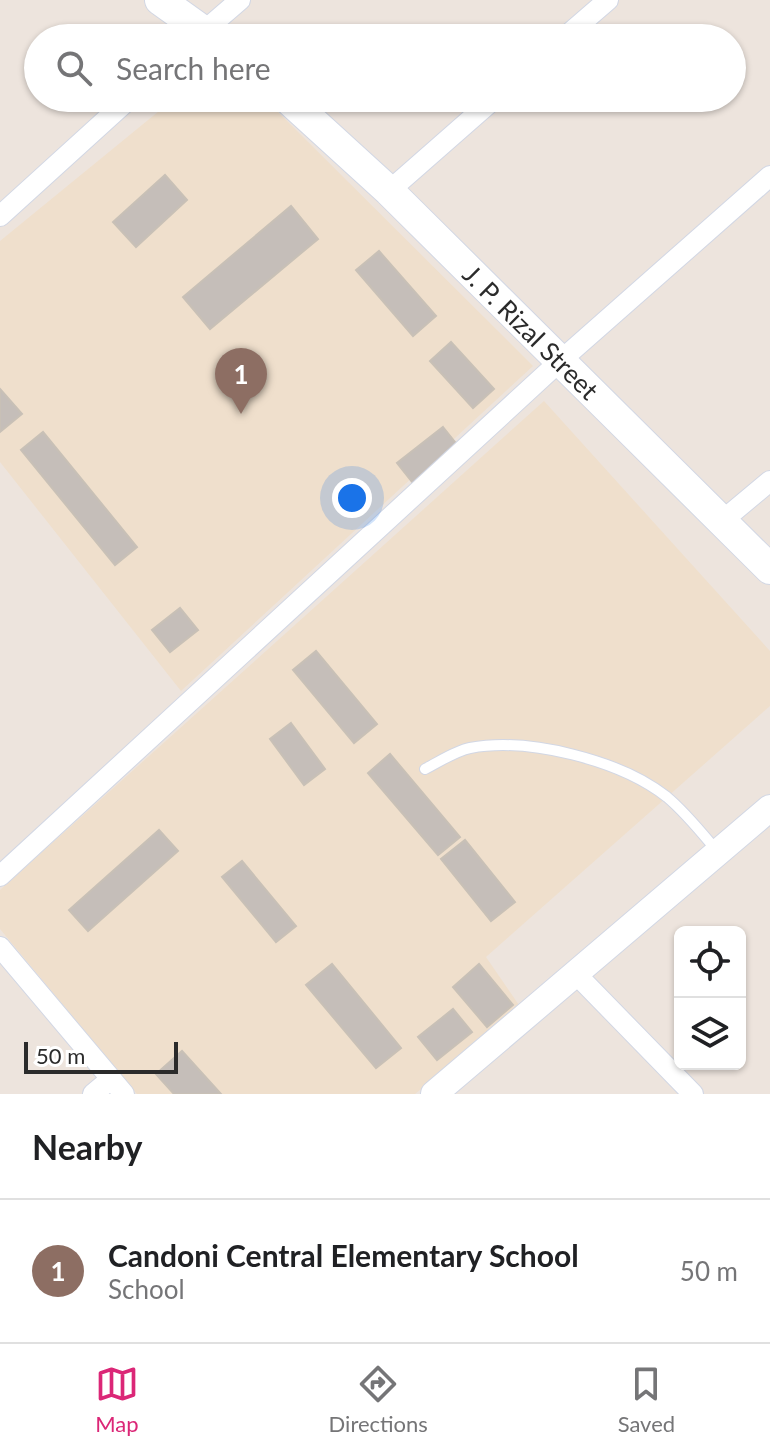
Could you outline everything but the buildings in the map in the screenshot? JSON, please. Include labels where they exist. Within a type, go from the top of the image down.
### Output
[{"type":"main road","points":[[160,0],[190,24]]},
{"type":"main road","name":"J. P. Rizal Street","points":[[302,112],[389,191],[770,569]]},
{"type":"street","points":[[217,24],[240,0]]},
{"type":"street","points":[[580,24],[608,0]]},
{"type":"street","points":[[0,216],[115,112]]},
{"type":"street","points":[[389,191],[479,112]]},
{"type":"street","points":[[0,876],[559,362],[770,176]]},
{"type":"street","points":[[722,521],[770,481]]},
{"type":"street","points":[[434,1094],[770,808]]},
{"type":"street","points":[[0,947],[117,1086],[93,1094]]},
{"type":"street","points":[[576,974],[693,1094]]},
{"type":"lane","points":[[425,769],[466,749],[498,744],[544,749],[606,765],[636,776],[667,798],[719,852]]},
{"type":"shaded area","points":[[158,112],[278,112],[533,366],[181,691],[0,462],[0,241]]},
{"type":"shaded area","points":[[544,401],[770,651],[770,706],[486,957],[521,1008],[415,1094],[137,1094],[0,929],[0,890]]},
{"type":"place","name":"Candoni Central Elementary School","points":[[241,414]]}]
